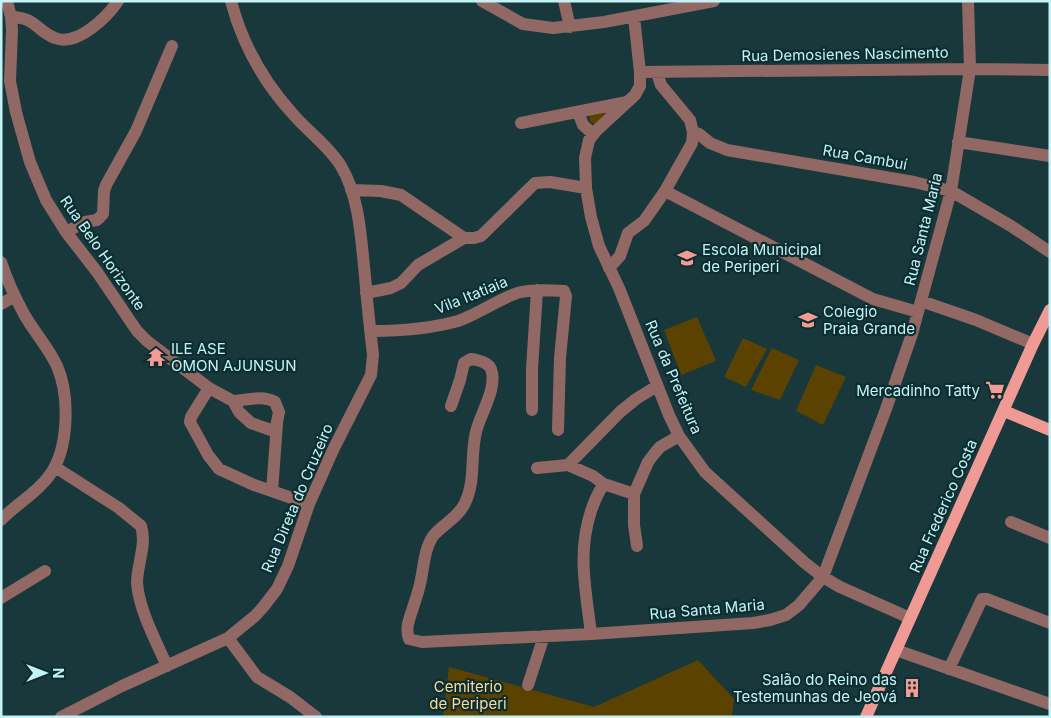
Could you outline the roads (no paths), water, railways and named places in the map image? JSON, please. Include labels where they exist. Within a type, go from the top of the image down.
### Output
[{"type":"main road","name":"Rua Frederico Costa","points":[[867,717],[1033,344],[1050,310]]},
{"type":"main road","points":[[1004,411],[1050,430]]},
{"type":"street","name":"Rua Belo Horizonte","points":[[7,1],[11,16],[10,81],[16,112],[30,162],[46,200],[66,232],[97,272],[137,331],[147,341],[209,388],[233,402],[239,412],[251,423],[271,430],[277,424]]},
{"type":"street","points":[[11,16],[18,16],[32,21],[55,39],[67,40],[87,31],[111,11],[118,1]]},
{"type":"street","name":"Rua Direta do Cruzeiro","points":[[61,717],[122,686],[228,638],[255,616],[276,589],[288,566],[332,450],[371,375],[373,362],[371,331],[360,226],[351,190],[342,167],[333,154],[292,114],[268,84],[241,32],[231,1]]},
{"type":"street","points":[[564,1],[570,27]]},
{"type":"street","points":[[489,3],[523,24],[537,27],[570,27],[634,17],[666,6],[714,1]]},
{"type":"street","name":"Rua Santa Maria","points":[[451,406],[464,362],[472,359],[488,365],[491,369],[492,382],[488,400],[476,432],[472,483],[459,513],[434,535],[429,544],[420,586],[408,624],[409,639],[422,642],[591,634],[753,623],[786,615],[823,578],[886,410],[920,307],[951,191],[970,69],[968,1]]},
{"type":"street","name":"Rua da Prefeitura","points":[[634,17],[640,72],[638,91],[593,134],[587,147],[585,158],[586,188],[594,232],[619,288],[657,386],[679,436],[705,472],[823,578],[910,618]]},
{"type":"street","points":[[66,232],[85,222],[97,220],[103,214],[103,198],[106,185],[136,131],[172,46]]},
{"type":"street","name":"Rua Demosienes Nascimento","points":[[640,72],[1050,70]]},
{"type":"street","points":[[609,268],[620,256],[628,234],[644,221],[665,191],[692,143],[693,132],[690,120],[661,85],[657,73]]},
{"type":"street","points":[[521,123],[627,102]]},
{"type":"street","points":[[578,112],[583,125],[593,134]]},
{"type":"street","name":"Rua Cambuí","points":[[693,132],[710,143],[733,151],[914,182],[951,191],[1011,226],[1050,252]]},
{"type":"street","points":[[958,142],[1050,156]]},
{"type":"street","points":[[366,293],[391,288],[401,283],[418,265],[464,238],[481,236],[535,183],[550,182],[586,188]]},
{"type":"street","points":[[351,190],[401,195],[464,238]]},
{"type":"street","points":[[665,191],[873,299],[920,307],[976,320],[1033,344]]},
{"type":"street","points":[[1,262],[24,314],[58,368],[62,384],[64,431],[60,455],[55,467],[41,486],[3,513]]},
{"type":"street","points":[[532,410],[532,369],[537,290]]},
{"type":"street","name":"Vila Itatiaia","points":[[371,331],[399,331],[434,327],[461,320],[520,292],[562,290],[566,294],[560,358],[558,430]]},
{"type":"street","points":[[1,304],[15,296]]},
{"type":"street","points":[[568,465],[620,412],[657,386]]},
{"type":"street","points":[[209,388],[190,419],[208,455],[219,469],[254,485],[310,504]]},
{"type":"street","points":[[233,402],[261,399],[272,400],[278,405],[272,491]]},
{"type":"street","points":[[637,546],[634,494],[648,462],[654,454],[660,447],[679,436]]},
{"type":"street","points":[[537,468],[568,465],[593,476],[605,485],[634,494]]},
{"type":"street","points":[[55,467],[119,508],[141,526],[143,541],[138,576],[139,595],[167,666]]},
{"type":"street","points":[[591,634],[583,567],[583,545],[593,507],[601,488],[605,485]]},
{"type":"street","points":[[1011,522],[1050,538]]},
{"type":"street","points":[[1,598],[45,571]]},
{"type":"street","points":[[949,669],[982,599],[987,599],[1050,623]]},
{"type":"street","points":[[528,685],[544,636]]},
{"type":"street","points":[[228,638],[257,677],[290,697],[316,717]]},
{"type":"street","points":[[896,650],[1050,704]]},
{"type":"place","name":"Escola Municipal de Periperi","points":[[687,258]]},
{"type":"place","name":"Colegio Praia Grande","points":[[808,320]]},
{"type":"place","name":"ILE ASE OMON AJUNSUN","points":[[156,357]]},
{"type":"place","name":"Mercadinho Tatty","points":[[995,390]]},
{"type":"place","name":"Salão do Reino das Testemunhas de Jeová","points":[[912,688]]},
{"type":"park label","name":"Cemiterio de Periperi","points":[[468,694]]}]
